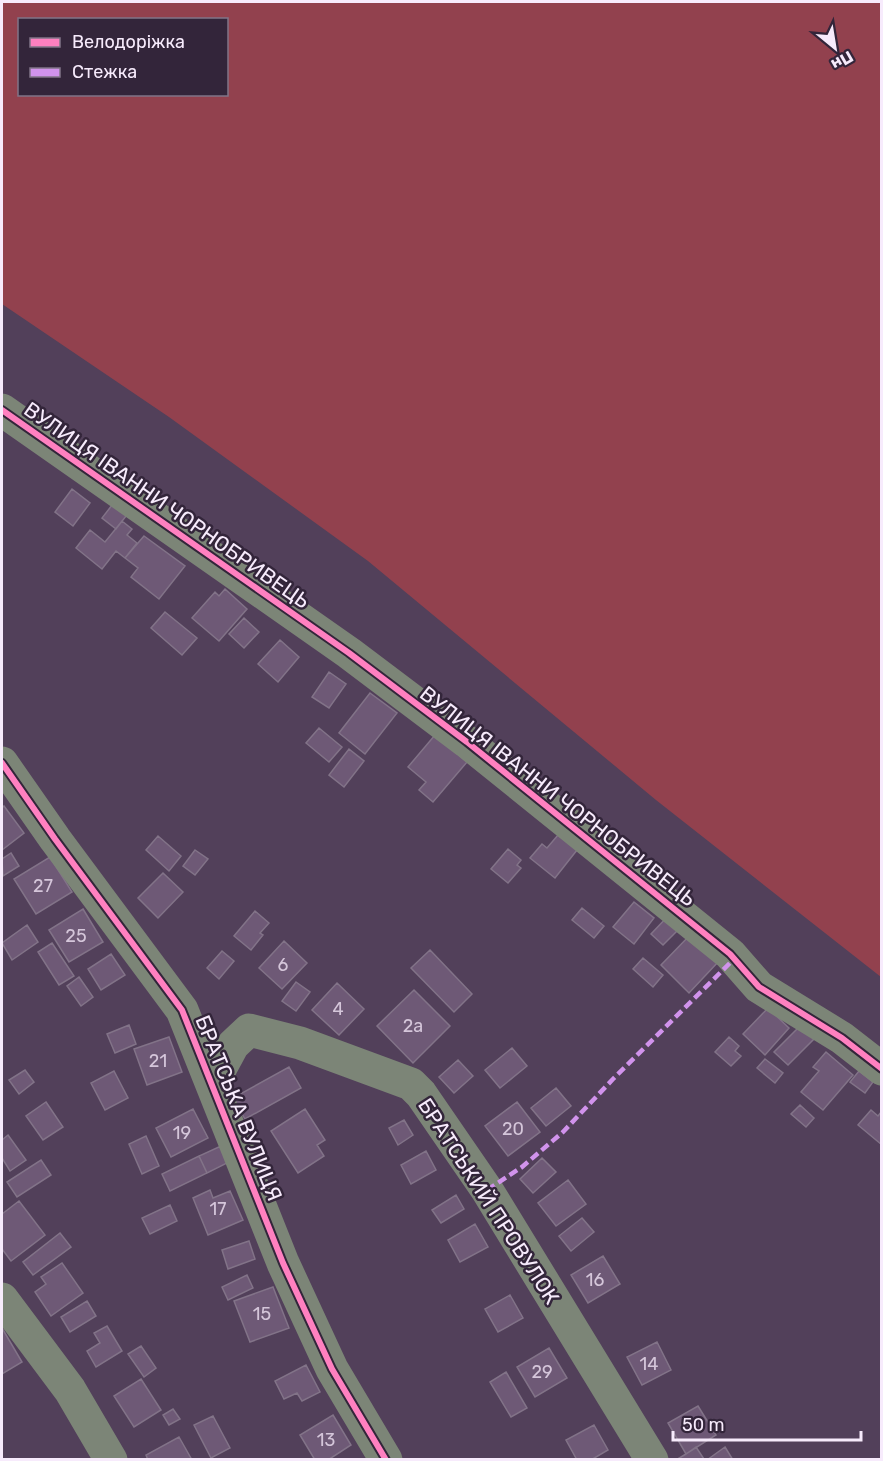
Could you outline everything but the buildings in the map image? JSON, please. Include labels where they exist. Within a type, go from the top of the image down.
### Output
[{"type":"street","name":"ВУЛИЦЯ ІВАННИ ЧОРНОБРИВЕЦЬ","points":[[2,410],[349,653],[467,742],[730,954],[759,987],[842,1038],[882,1069]]},
{"type":"street","name":"БРАТСЬКА ВУЛИЦЯ","points":[[2,763],[54,839],[182,1010],[283,1263],[332,1369],[386,1460]]},
{"type":"street","name":"БРАТСЬКИЙ ПРОВУЛОК","points":[[189,1026],[249,1030],[300,1043],[371,1067],[411,1084],[421,1094],[487,1190],[652,1460]]},
{"type":"street","points":[[212,1084],[233,1045],[249,1030]]},
{"type":"street","points":[[2,1299],[70,1390],[111,1460]]},
{"type":"shaded area","points":[[2,2],[881,2],[881,977],[656,800],[368,561],[169,417],[2,304]]},
{"type":"marked path","points":[[487,1190],[522,1167],[563,1132],[734,959]]},
{"type":"cycle path","points":[[2,410],[349,653],[467,742],[730,954],[759,987],[842,1038],[882,1069]]},
{"type":"cycle path","points":[[2,763],[55,839],[182,1010],[283,1263],[332,1369],[386,1460]]}]
